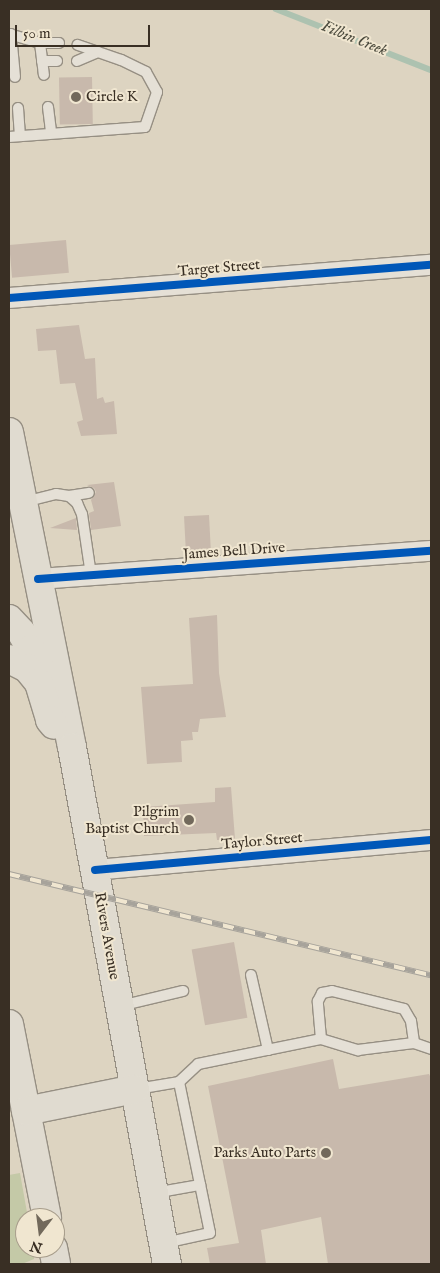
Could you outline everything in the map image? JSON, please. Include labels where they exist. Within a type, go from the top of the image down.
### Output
[{"type":"main road","name":"Rivers Avenue","points":[[9,438],[16,494],[38,579],[72,747],[165,1254]]},
{"type":"main road","points":[[9,620],[21,632],[32,649],[47,683],[62,700]]},
{"type":"main road","points":[[9,659],[27,668],[39,683],[50,720],[72,747]]},
{"type":"main road","points":[[9,1024],[22,1111],[45,1208]]},
{"type":"main road","points":[[22,1111],[135,1089]]},
{"type":"street","name":"Target Street","points":[[9,298],[431,265]]},
{"type":"street","name":"James Bell Drive","points":[[38,579],[431,551]]},
{"type":"street","name":"Taylor Street","points":[[95,870],[431,840]]},
{"type":"lane","points":[[15,77],[10,34],[40,43],[59,43]]},
{"type":"lane","points":[[40,43],[44,75]]},
{"type":"lane","points":[[9,137],[145,127],[157,92],[146,72],[98,52],[78,46]]},
{"type":"lane","points":[[77,62],[98,52]]},
{"type":"lane","points":[[42,61],[57,61]]},
{"type":"lane","points":[[48,107],[51,133]]},
{"type":"lane","points":[[18,108],[20,136]]},
{"type":"lane","points":[[16,494],[56,494],[69,496],[89,493]]},
{"type":"lane","points":[[69,496],[78,504],[82,514],[91,575]]},
{"type":"lane","points":[[251,975],[268,1050]]},
{"type":"lane","points":[[119,1006],[183,991]]},
{"type":"lane","points":[[321,1039],[318,1002],[322,992],[332,991],[404,1009],[411,1021],[414,1043]]},
{"type":"lane","points":[[135,1089],[179,1082],[198,1064],[321,1039],[358,1050],[414,1043],[431,1049]]},
{"type":"lane","points":[[165,1254],[210,1233],[179,1082]]},
{"type":"lane","points":[[154,1193],[200,1185]]},
{"type":"green space","points":[[20,1173],[26,1208],[15,1208],[15,1258],[34,1258],[22,1264],[9,1264],[9,1175]]},
{"type":"building","name":"Circle K","points":[[92,77],[93,124],[60,125],[59,78]]},
{"type":"building","points":[[66,240],[69,273],[12,278],[9,245]]},
{"type":"building","points":[[79,325],[85,359],[95,358],[97,399],[103,397],[105,403],[114,401],[117,434],[81,436],[77,422],[83,420],[75,383],[60,384],[56,350],[38,351],[36,329]]},
{"type":"building","points":[[114,482],[121,526],[91,530],[89,513],[94,511],[91,500],[96,492],[94,488],[87,485]]},
{"type":"building","points":[[209,515],[211,554],[186,555],[184,516]]},
{"type":"building","points":[[76,518],[77,530],[50,528]]},
{"type":"building","points":[[217,615],[219,673],[226,717],[200,719],[198,732],[192,732],[193,740],[181,741],[182,762],[147,764],[141,687],[193,684],[189,618]]},
{"type":"building","name":"Pilgrim Baptist Church","points":[[231,787],[235,839],[217,840],[216,833],[144,836],[143,807],[215,802],[215,788]]},
{"type":"building","points":[[234,942],[247,1018],[205,1025],[192,949]]},
{"type":"building","name":"Parks Auto Parts","points":[[333,1059],[339,1089],[429,1074],[431,1078],[431,1264],[328,1264],[321,1217],[261,1230],[266,1264],[210,1264],[207,1248],[239,1243],[208,1086]]},
{"type":"waterway","name":"Filbin Creek","points":[[276,9],[431,70]]},
{"type":"railway","points":[[9,874],[431,975]]},
{"type":"cycle path","points":[[9,298],[431,265]]},
{"type":"cycle path","points":[[38,579],[431,551]]},
{"type":"cycle path","points":[[95,870],[431,840]]},
{"type":"place","name":"Circle K","points":[[76,97]]},
{"type":"place","name":"Pilgrim Baptist Church","points":[[189,820]]},
{"type":"place","name":"Parks Auto Parts","points":[[326,1153]]}]
